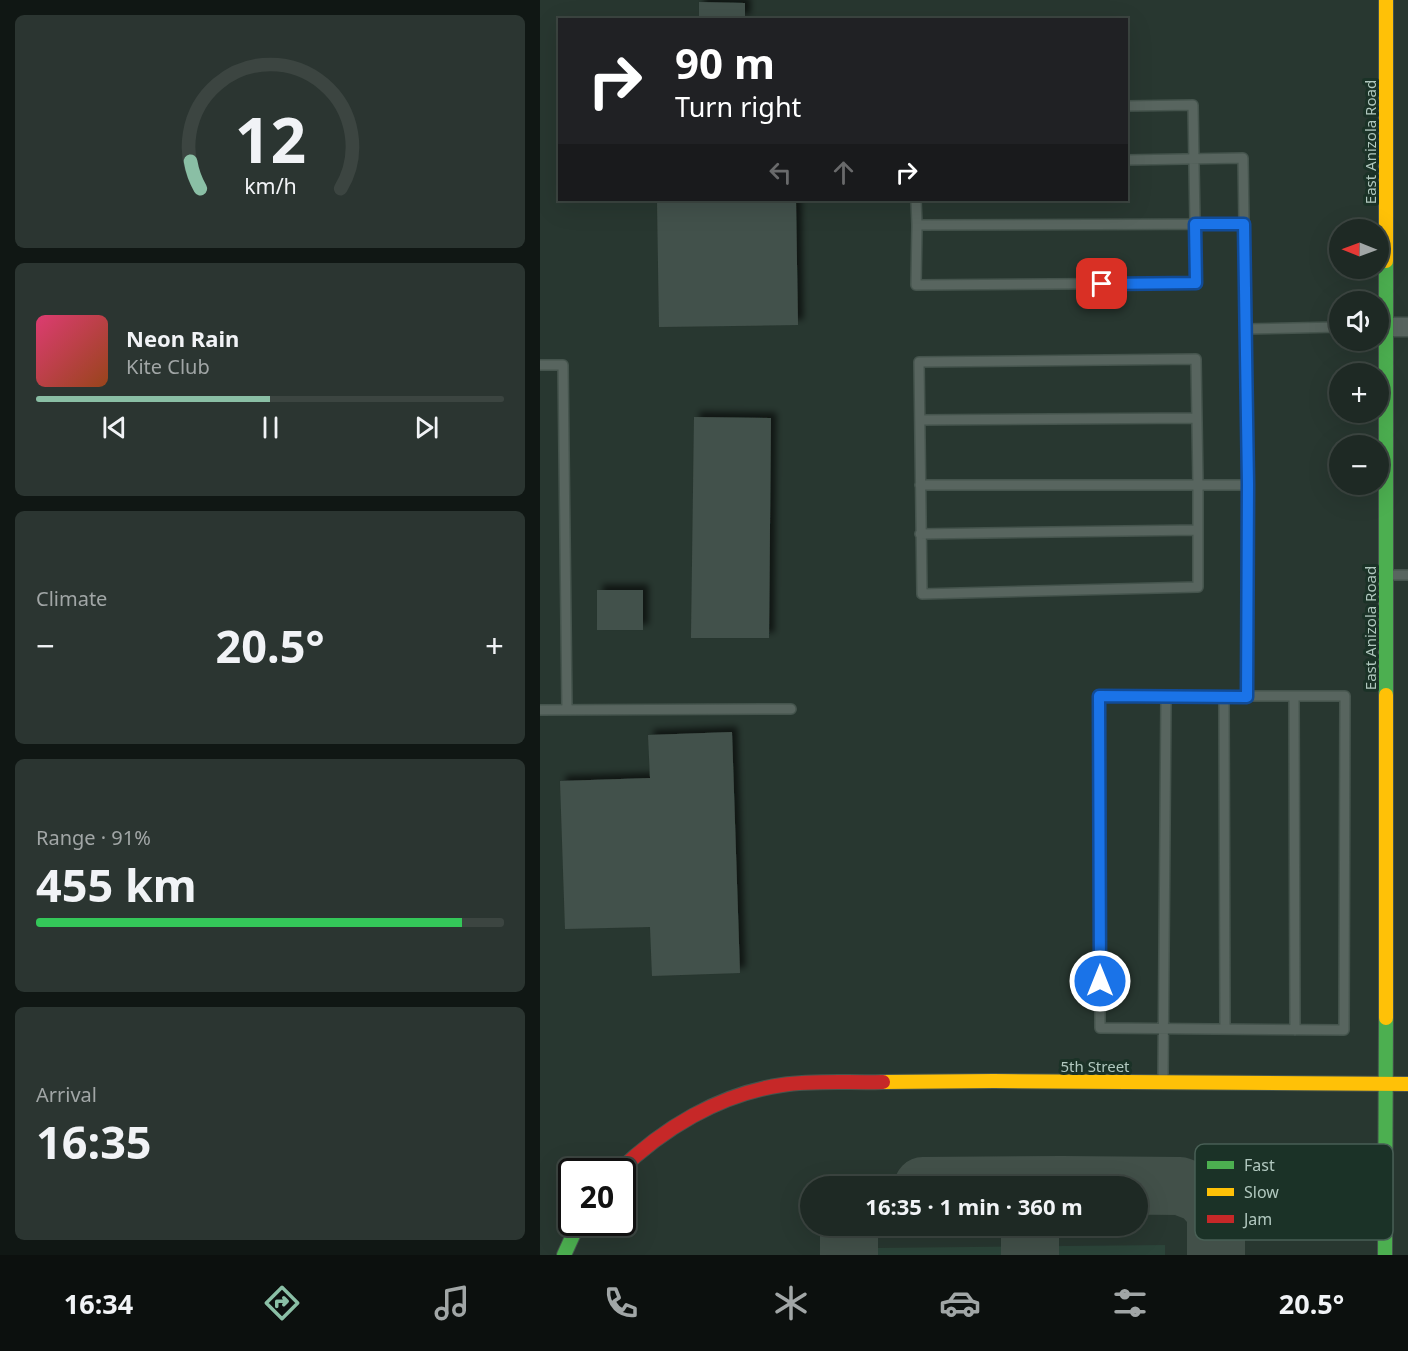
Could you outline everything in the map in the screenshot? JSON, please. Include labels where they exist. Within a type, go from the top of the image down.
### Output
[{"type":"street","name":"East Anizola Road","points":[[1382,291],[1386,0]]},
{"type":"street","points":[[1389,327],[1408,327]]},
{"type":"street","name":"East Anizola Road","points":[[1382,351],[1386,576],[1386,1144]]},
{"type":"street","name":"5th Street","points":[[631,1158],[678,1125],[710,1108],[753,1092],[803,1083],[948,1081],[1408,1084]]},
{"type":"street","points":[[564,1255],[573,1236]]},
{"type":"street","name":"East Anizola Road","points":[[1385,1240],[1385,1255]]},
{"type":"lane","points":[[916,201],[916,285],[1196,283],[1193,105],[1128,106]]},
{"type":"lane","points":[[1128,160],[1243,158],[1248,484],[1247,697]]},
{"type":"lane","points":[[916,225],[1244,224]]},
{"type":"lane","points":[[1245,329],[1329,327]]},
{"type":"lane","points":[[1196,360],[1197,418],[1198,587],[922,594],[919,362],[1196,360]]},
{"type":"lane","points":[[540,365],[563,365],[567,710]]},
{"type":"lane","points":[[920,420],[1197,418]]},
{"type":"lane","points":[[920,485],[1248,484]]},
{"type":"lane","points":[[920,534],[1198,530]]},
{"type":"lane","points":[[1386,576],[1408,575]]},
{"type":"lane","points":[[1099,696],[1247,697],[1345,696],[1344,1030],[1100,1028],[1099,696]]},
{"type":"lane","points":[[1163,1083],[1166,697]]},
{"type":"lane","points":[[1224,697],[1224,1029]]},
{"type":"lane","points":[[1294,697],[1295,1030]]},
{"type":"lane","points":[[540,710],[791,709]]},
{"type":"shaded area","points":[[1165,1245],[1165,1255],[874,1255],[874,1248]]},
{"type":"building","points":[[699,2],[745,3],[745,18],[699,18]]},
{"type":"building","points":[[657,201],[796,201],[798,325],[659,327]]},
{"type":"building","points":[[694,417],[771,418],[769,638],[691,638]]},
{"type":"building","points":[[597,590],[643,590],[643,630],[597,630]]},
{"type":"building","points":[[732,732],[740,973],[652,976],[650,927],[565,929],[560,781],[650,778],[648,735]]},
{"type":"taxiway","points":[[1148,1186],[1180,1186],[1195,1192]]},
{"type":"taxiway","points":[[849,1236],[849,1255]]},
{"type":"taxiway","points":[[1030,1236],[1030,1255]]},
{"type":"taxiway","points":[[1216,1240],[1216,1255]]},
{"type":"traffic: fast","points":[[1386,279],[1386,695]]},
{"type":"traffic: fast","points":[[1385,1144],[1386,1018]]},
{"type":"traffic: fast","points":[[564,1255],[573,1236]]},
{"type":"traffic: fast","points":[[1385,1240],[1385,1255]]},
{"type":"traffic: slow","points":[[1386,0],[1386,219]]},
{"type":"traffic: slow","points":[[1386,695],[1386,1018]]},
{"type":"traffic: slow","points":[[883,1082],[1408,1084]]},
{"type":"traffic: jam","points":[[633,1158],[673,1128],[714,1105],[736,1096],[794,1083],[883,1082]]},
{"type":"route","points":[[1100,981],[1099,696],[1247,697],[1248,484],[1244,224],[1195,224],[1196,283],[1102,284]]}]
